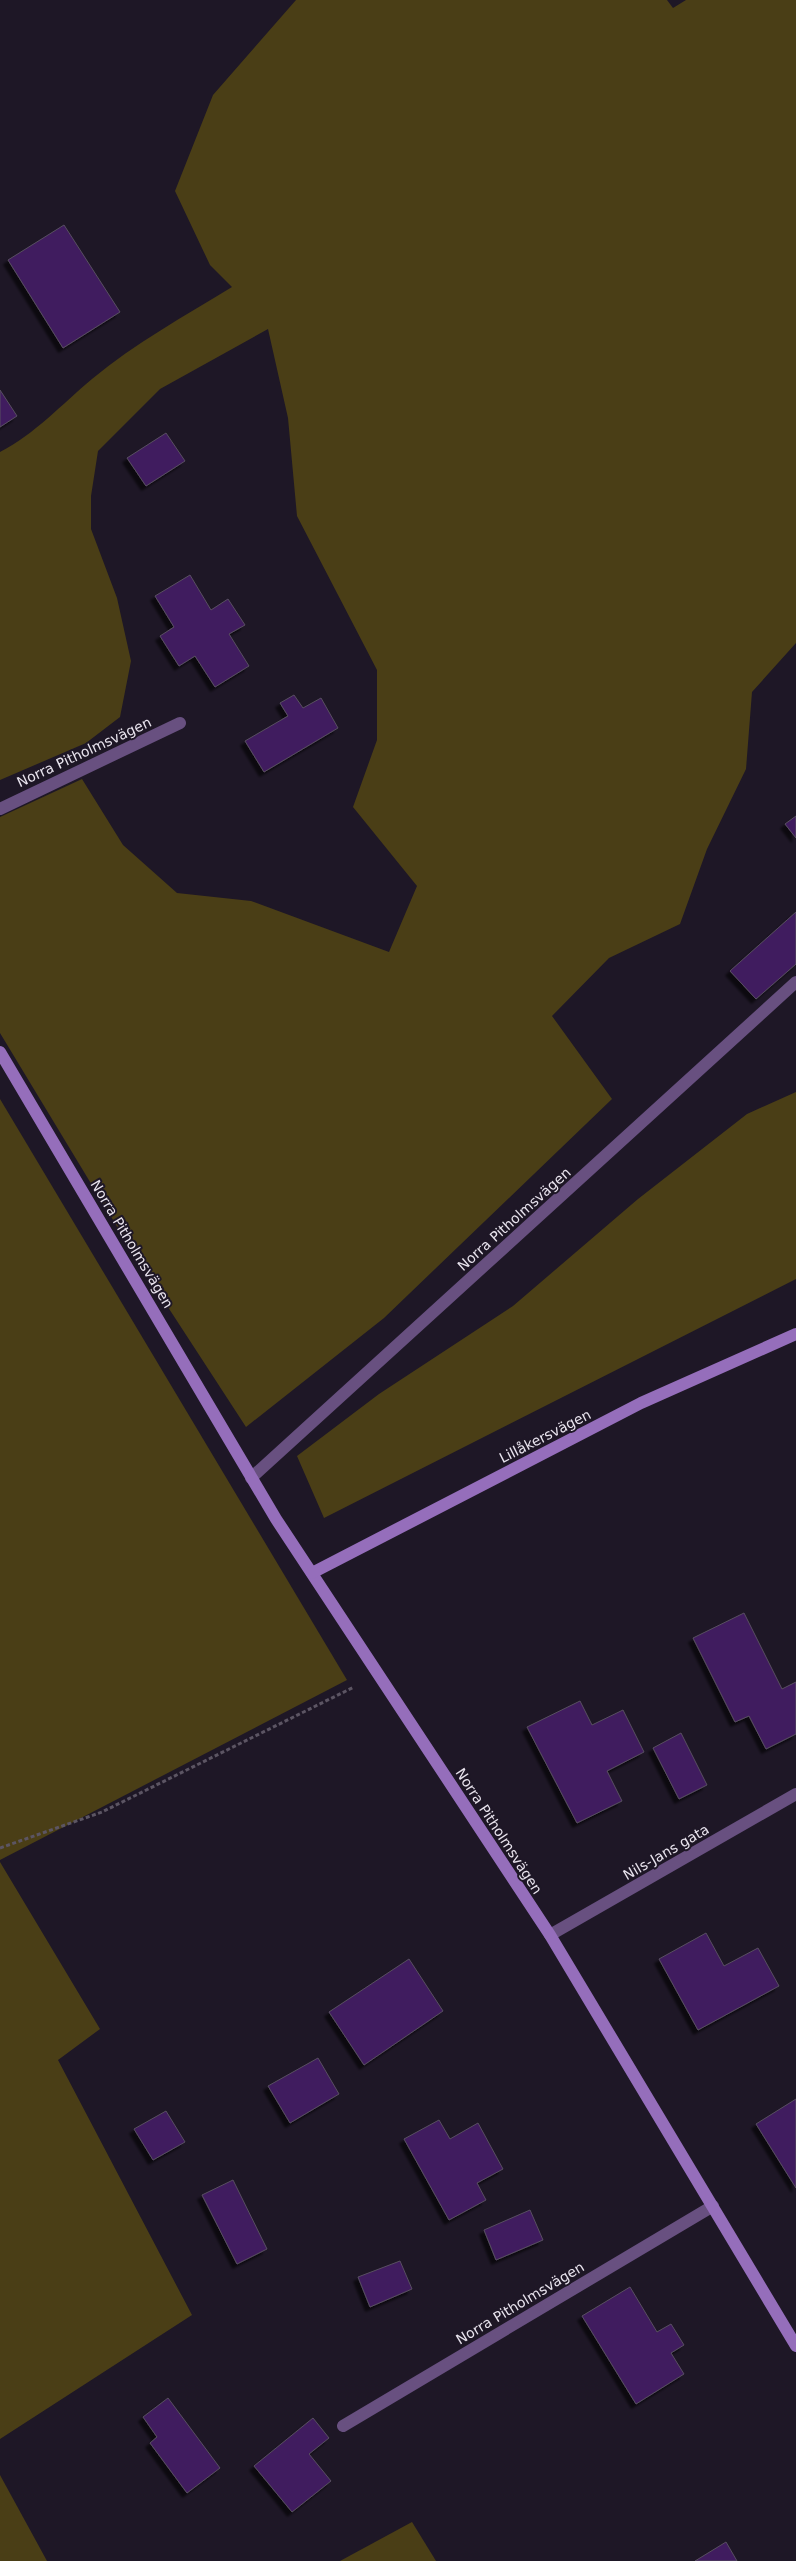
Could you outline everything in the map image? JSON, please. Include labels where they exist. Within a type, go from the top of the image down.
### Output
[{"type":"street","name":"Norra Pitholmsvägen","points":[[0,809],[180,723]]},
{"type":"street","name":"Norra Pitholmsvägen","points":[[251,1478],[796,982]]},
{"type":"street","name":"Norra Pitholmsvägen","points":[[0,1052],[251,1478],[550,1935],[795,2340]]},
{"type":"street","name":"Lillåkersvägen","points":[[312,1573],[641,1403],[796,1334]]},
{"type":"street","name":"Nils-Jans gata","points":[[550,1935],[796,1794]]},
{"type":"street","name":"Norra Pitholmsvägen","points":[[343,2426],[713,2206]]},
{"type":"path","points":[[0,1848],[102,1812],[378,1674]]},
{"type":"shaded area","points":[[296,0],[667,0],[673,8],[686,0],[796,0],[796,643],[752,692],[746,769],[707,849],[680,924],[609,958],[552,1016],[612,1099],[384,1318],[246,1427],[136,1258],[0,1033],[0,817],[82,779],[123,845],[177,893],[251,901],[389,952],[417,886],[353,807],[377,740],[377,670],[297,516],[288,418],[268,329],[160,389],[98,451],[91,496],[91,529],[117,598],[131,661],[120,717],[86,743],[0,780],[0,452],[37,428],[108,366],[160,330],[232,287],[210,265],[175,191],[213,95]]},
{"type":"shaded area","points":[[796,1092],[796,1279],[324,1518],[297,1456],[379,1394],[513,1306],[638,1199],[747,1114]]},
{"type":"shaded area","points":[[0,1099],[347,1680],[0,1860]]},
{"type":"shaded area","points":[[0,1862],[100,2029],[58,2060],[192,2315],[0,2439]]},
{"type":"shaded area","points":[[0,2475],[47,2561],[0,2561]]},
{"type":"shaded area","points":[[412,2522],[436,2561],[340,2561]]},
{"type":"building","points":[[64,225],[120,312],[63,348],[8,260]]},
{"type":"building","points":[[0,390],[17,416],[0,427]]},
{"type":"building","points":[[166,433],[185,461],[146,486],[127,458]]},
{"type":"building","points":[[190,575],[211,610],[228,599],[245,625],[229,634],[249,666],[215,687],[195,656],[179,666],[160,636],[174,627],[155,596]]},
{"type":"building","points":[[294,695],[303,708],[321,698],[338,728],[264,772],[245,741],[288,716],[280,703]]},
{"type":"building","points":[[796,816],[796,838],[785,824]]},
{"type":"building","points":[[796,912],[796,964],[756,999],[730,971]]},
{"type":"building","points":[[744,1613],[782,1689],[796,1682],[796,1734],[766,1749],[749,1716],[735,1722],[693,1638]]},
{"type":"building","points":[[580,1701],[592,1725],[623,1710],[644,1752],[607,1771],[622,1801],[577,1823],[527,1727]]},
{"type":"building","points":[[681,1733],[707,1785],[679,1799],[653,1748]]},
{"type":"building","points":[[706,1933],[724,1966],[758,1948],[779,1986],[698,2030],[659,1959]]},
{"type":"building","points":[[409,1959],[443,2011],[364,2065],[329,2012]]},
{"type":"building","points":[[318,2058],[339,2094],[290,2123],[268,2086]]},
{"type":"building","points":[[796,2099],[796,2188],[756,2124]]},
{"type":"building","points":[[166,2111],[185,2142],[153,2160],[134,2129]]},
{"type":"building","points":[[439,2120],[450,2139],[478,2123],[503,2169],[477,2183],[486,2200],[449,2220],[404,2139]]},
{"type":"building","points":[[233,2180],[267,2249],[237,2264],[202,2195]]},
{"type":"building","points":[[530,2210],[543,2240],[496,2260],[484,2230]]},
{"type":"building","points":[[400,2261],[412,2289],[370,2307],[358,2277]]},
{"type":"building","points":[[630,2287],[657,2332],[671,2324],[684,2345],[671,2353],[684,2374],[636,2404],[582,2316]]},
{"type":"building","points":[[168,2398],[220,2468],[187,2493],[150,2443],[157,2437],[143,2417]]},
{"type":"building","points":[[313,2418],[329,2438],[309,2454],[331,2481],[292,2512],[254,2466]]},
{"type":"building","points":[[726,2542],[737,2561],[695,2561]]}]
